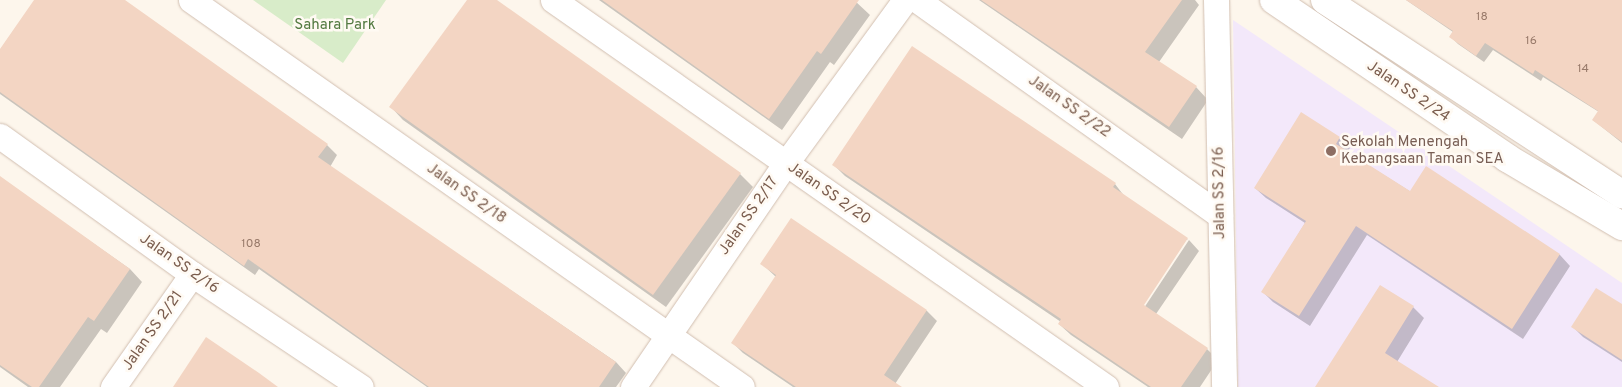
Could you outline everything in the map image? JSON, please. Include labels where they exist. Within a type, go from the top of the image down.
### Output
[{"type":"main road","name":"Jalan SS 2/24","points":[[1274,0],[1507,158],[1622,226]]},
{"type":"main road","name":"Jalan SS 2/24","points":[[1336,3],[1622,194]]},
{"type":"main road","points":[[1336,3],[1338,27],[1360,60]]},
{"type":"street","name":"Jalan SS 2/18","points":[[190,0],[742,387]]},
{"type":"street","name":"Jalan SS 2/20","points":[[553,0],[1106,387]]},
{"type":"street","name":"Jalan SS 2/17","points":[[634,387],[786,164],[905,0]]},
{"type":"street","name":"Jalan SS 2/22","points":[[917,0],[1220,215]]},
{"type":"street","name":"Jalan SS 2/16","points":[[1216,0],[1224,387]]},
{"type":"street","name":"Jalan SS 2/16","points":[[0,136],[192,274],[361,387]]},
{"type":"street","name":"Jalan SS 2/21","points":[[113,387],[192,274]]},
{"type":"shaded area","name":"Sekolah Menengah Kebangsaan Taman SEA","points":[[1233,20],[1622,283],[1622,387],[1238,387]]},
{"type":"green space","name":"Sahara Park","points":[[253,0],[386,0],[343,63]]},
{"type":"building","points":[[34,0],[125,0],[328,144],[318,157],[616,362],[599,387],[429,387],[248,259],[244,266],[0,92],[0,49]]},
{"type":"building","points":[[467,0],[497,0],[741,173],[653,295],[389,107]]},
{"type":"building","points":[[602,0],[859,0],[821,54],[817,51],[769,119]]},
{"type":"building","points":[[981,0],[1182,0],[1145,52],[1197,86],[1169,127]]},
{"type":"building","points":[[1406,0],[1622,0],[1622,142],[1592,120],[1598,111],[1535,70],[1533,74],[1485,43],[1476,56],[1449,37],[1453,31]]},
{"type":"building","points":[[912,46],[1116,183],[1113,187],[1188,238],[1144,305],[1208,348],[1181,387],[1151,387],[1058,324],[1061,319],[832,165]]},
{"type":"building","points":[[1301,112],[1340,137],[1336,144],[1410,191],[1426,166],[1560,254],[1512,329],[1356,226],[1299,316],[1261,292],[1306,221],[1254,188]]},
{"type":"building","points":[[0,176],[130,269],[94,321],[88,317],[39,387],[32,387],[0,365]]},
{"type":"building","points":[[791,218],[927,310],[884,375],[902,387],[796,387],[731,343],[776,275],[760,264]]},
{"type":"building","points":[[1380,285],[1414,306],[1385,353],[1439,387],[1315,387]]},
{"type":"building","points":[[1596,288],[1622,304],[1622,360],[1571,327]]},
{"type":"building","points":[[206,337],[259,373],[278,387],[173,387]]},
{"type":"place","name":"Sekolah Menengah Kebangsaan Taman SEA","points":[[1331,151]]}]
